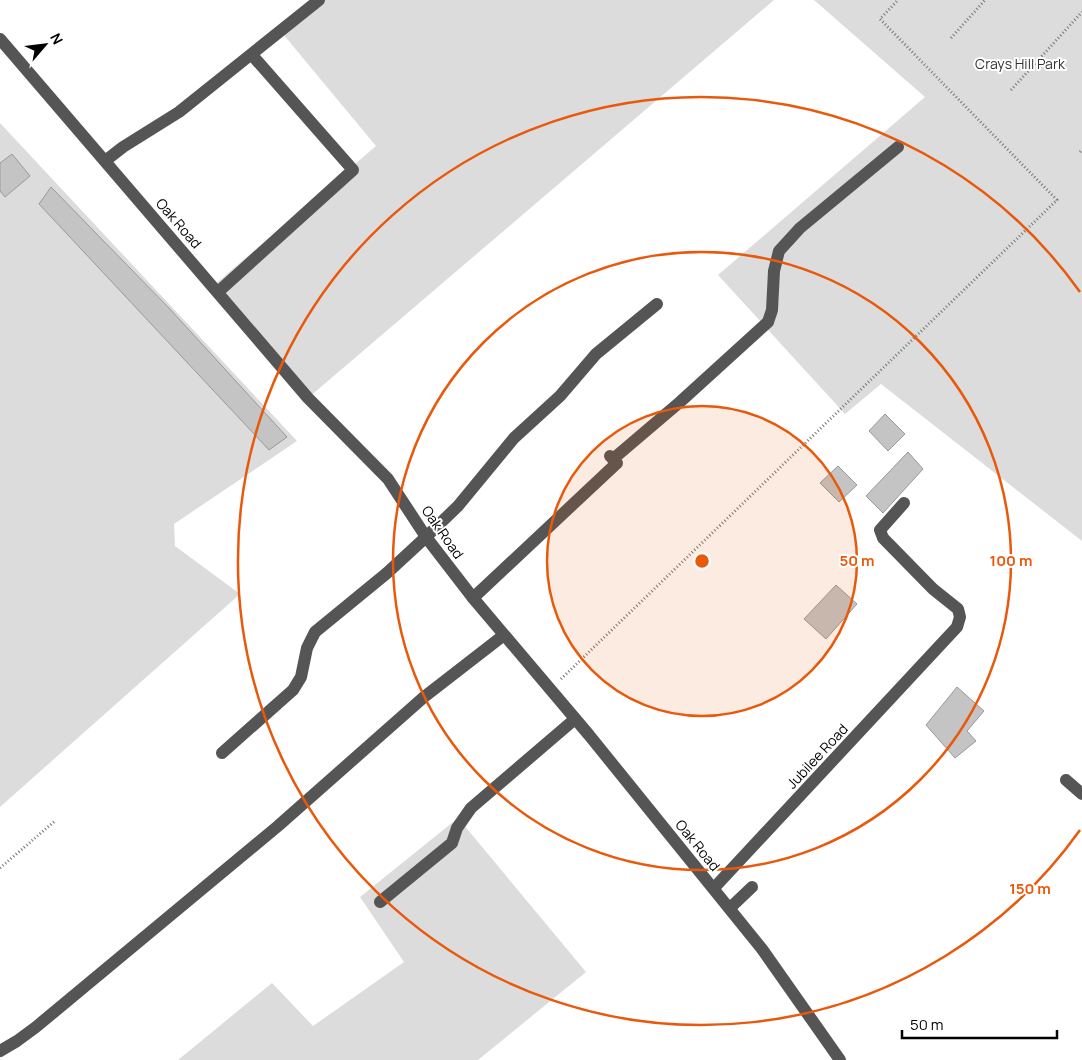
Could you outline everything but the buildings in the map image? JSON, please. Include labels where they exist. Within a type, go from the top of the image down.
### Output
[{"type":"street","points":[[105,161],[123,147],[179,112],[319,0]]},
{"type":"street","name":"Oak Road","points":[[0,39],[308,398],[388,479],[426,536],[472,598],[575,719],[730,908],[762,949],[840,1060]]},
{"type":"street","points":[[218,292],[353,170],[252,55]]},
{"type":"street","points":[[472,598],[617,463],[611,457],[680,402],[768,322],[772,310],[774,270],[779,251],[800,228],[898,146]]},
{"type":"street","points":[[222,753],[293,690],[301,677],[307,648],[315,632],[387,573],[458,506],[514,438],[560,396],[596,354],[657,304]]},
{"type":"street","name":"Jubilee Road","points":[[714,888],[957,627],[960,618],[958,609],[933,589],[882,538],[880,530],[904,503]]},
{"type":"street","points":[[0,1051],[36,1027],[278,826],[424,697],[504,636]]},
{"type":"street","points":[[380,902],[452,843],[457,828],[471,808],[575,719]]},
{"type":"street","points":[[1066,780],[1082,794]]},
{"type":"street","points":[[730,908],[752,887]]},
{"type":"path","points":[[550,690],[1056,200],[880,19],[898,0]]},
{"type":"path","points":[[952,38],[985,0]]},
{"type":"path","points":[[1011,90],[1082,12]]},
{"type":"path","points":[[0,868],[56,821]]},
{"type":"green space","points":[[323,0],[774,0],[308,398],[213,286],[376,146],[283,34]]},
{"type":"green space","name":"Crays Hill Park","points":[[814,0],[1082,0],[1082,541],[881,384],[845,414],[718,275],[925,97]]},
{"type":"green space","points":[[0,123],[297,441],[174,524],[175,546],[240,594],[0,807]]},
{"type":"green space","points":[[458,818],[586,972],[478,1060],[178,1060],[272,983],[313,1026],[404,962],[360,897]]}]
